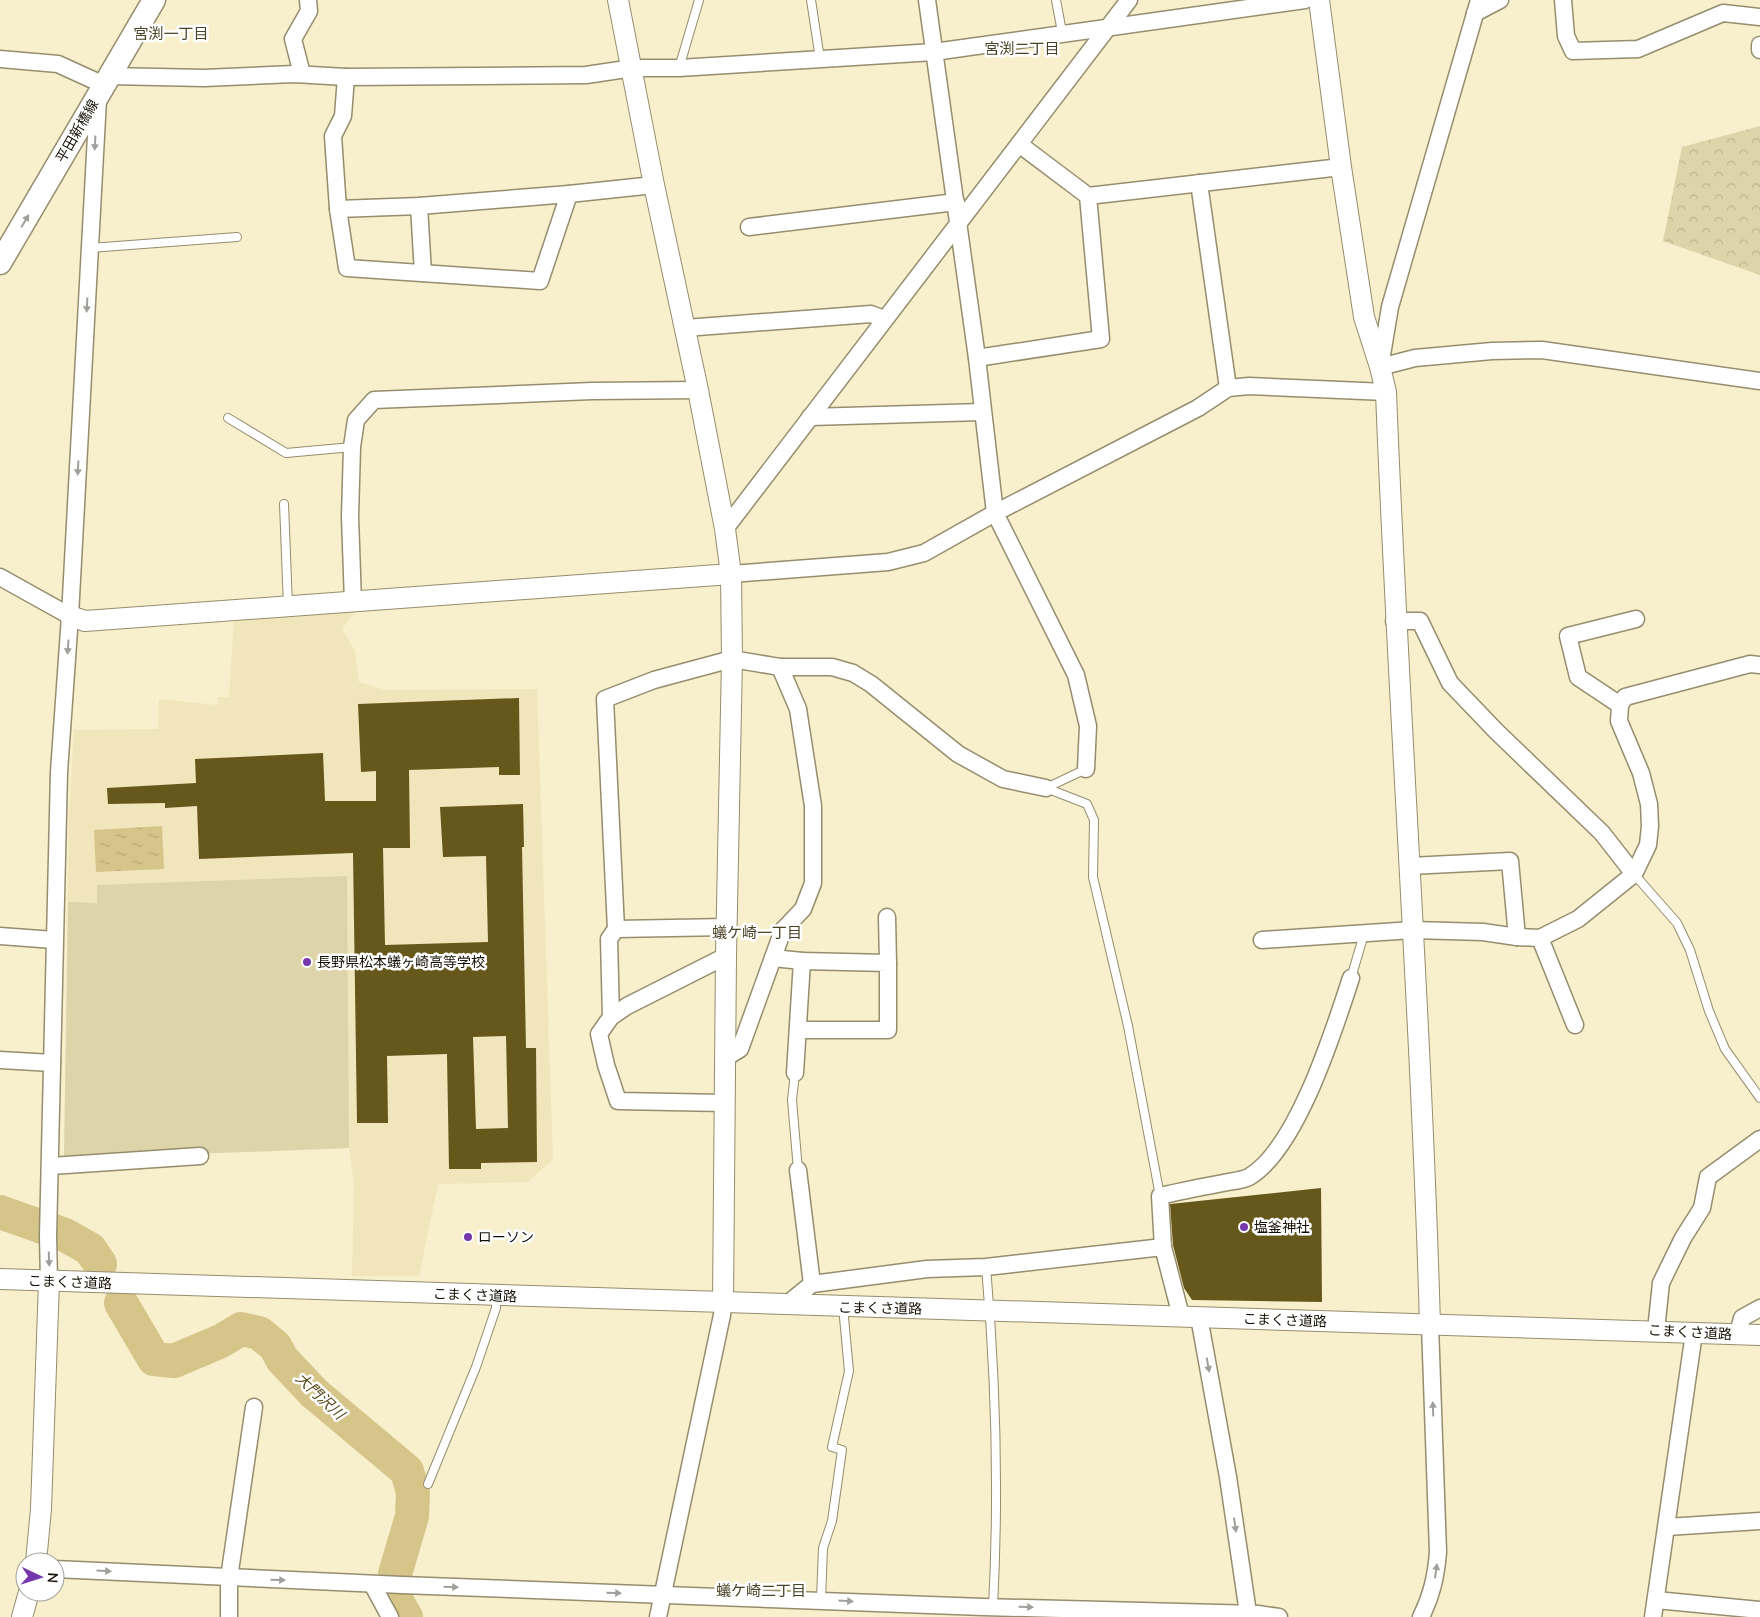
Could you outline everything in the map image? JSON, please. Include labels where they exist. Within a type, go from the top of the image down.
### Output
[{"type":"main road","name":"平田新橋線","points":[[0,263],[154,0]]},
{"type":"street","points":[[302,74],[293,39],[309,11],[308,0]]},
{"type":"street","points":[[618,0],[633,68],[654,185],[698,390],[725,529],[731,574],[732,659],[726,927],[723,1302],[658,1617]]},
{"type":"street","points":[[927,0],[959,221],[995,513],[1076,675],[1088,726],[1086,769]]},
{"type":"street","points":[[725,529],[1129,0]]},
{"type":"street","points":[[0,59],[58,64],[104,85],[302,74],[346,77],[586,75],[633,68],[679,68],[934,52],[1062,32],[1305,0]]},
{"type":"street","points":[[1319,0],[1341,167],[1364,317],[1386,392],[1394,621],[1413,930],[1438,1552],[1431,1598],[1421,1617]]},
{"type":"street","points":[[1380,367],[1390,307],[1477,6],[1500,0]]},
{"type":"street","points":[[1563,0],[1566,36],[1573,51],[1638,49],[1723,13],[1760,17]]},
{"type":"street","points":[[1760,45],[1760,50]]},
{"type":"street","points":[[346,77],[343,116],[333,136],[338,209],[347,268],[540,281],[569,194]]},
{"type":"street","points":[[37,1552],[41,1509],[49,1282],[48,1236],[59,772],[70,616],[90,248],[104,85]]},
{"type":"street","points":[[1019,144],[1088,196],[1341,167]]},
{"type":"street","points":[[1199,183],[1228,388]]},
{"type":"street","points":[[338,209],[419,206],[654,185]]},
{"type":"street","points":[[977,358],[1102,339],[1088,196]]},
{"type":"street","points":[[749,227],[956,202]]},
{"type":"street","points":[[419,206],[423,273]]},
{"type":"street","points":[[685,328],[872,314],[884,319]]},
{"type":"street","points":[[1380,367],[1415,358],[1492,351],[1542,350],[1760,381]]},
{"type":"street","points":[[0,576],[70,616],[86,621],[888,562],[924,553],[995,513],[1198,408],[1228,388],[1249,386],[1386,392]]},
{"type":"street","points":[[353,602],[350,517],[352,447],[356,420],[374,400],[592,391],[698,390]]},
{"type":"street","points":[[810,417],[982,412]]},
{"type":"street","points":[[1620,705],[1578,677],[1568,636],[1636,619]]},
{"type":"street","points":[[1394,621],[1420,621],[1450,683],[1496,731],[1602,833],[1634,874]]},
{"type":"street","points":[[611,1017],[609,938],[616,929],[605,699],[654,680],[732,659],[780,667],[832,667],[853,673],[871,684],[958,754],[1003,778],[1046,788]]},
{"type":"street","points":[[1262,940],[1413,930],[1483,932],[1540,938],[1578,919],[1634,874],[1648,845],[1650,804],[1619,721],[1620,705],[1625,697],[1750,664],[1760,665]]},
{"type":"street","points":[[725,1058],[740,1049],[783,930],[803,909],[813,883],[813,806],[798,708],[780,667]]},
{"type":"street","points":[[1410,866],[1510,861],[1517,937]]},
{"type":"street","points":[[799,1030],[888,1030],[887,917]]},
{"type":"street","points":[[616,929],[726,927]]},
{"type":"street","points":[[0,936],[54,940]]},
{"type":"street","points":[[1540,938],[1576,1025]]},
{"type":"street","points":[[724,1103],[618,1101],[598,1034],[611,1017],[627,1006],[726,956]]},
{"type":"street","points":[[773,958],[802,961],[888,963]]},
{"type":"street","points":[[795,1073],[802,961]]},
{"type":"street","points":[[1248,1614],[1228,1478],[1190,1317],[1162,1247],[1160,1196],[1247,1178],[1264,1166],[1278,1150],[1298,1114],[1332,1037],[1351,978]]},
{"type":"street","points":[[0,1060],[52,1063]]},
{"type":"street","points":[[1656,1330],[1661,1282],[1683,1238],[1702,1208],[1708,1177],[1760,1139]]},
{"type":"street","points":[[51,1166],[200,1156]]},
{"type":"street","points":[[798,1170],[812,1284]]},
{"type":"street","points":[[786,1305],[812,1284],[927,1269],[986,1267],[1162,1247]]},
{"type":"street","name":"こまくさ道路","points":[[0,1280],[1760,1334]]},
{"type":"street","points":[[1738,1334],[1742,1318],[1760,1308]]},
{"type":"street","points":[[1654,1617],[1694,1333]]},
{"type":"street","points":[[229,1617],[229,1578],[254,1407]]},
{"type":"street","points":[[1667,1527],[1760,1521]]},
{"type":"street","points":[[65,1570],[402,1585],[821,1599],[887,1610],[1248,1614],[1279,1617]]},
{"type":"street","points":[[379,1584],[390,1617]]},
{"type":"street","points":[[1656,1600],[1760,1610]]},
{"type":"street","points":[[22,1617],[27,1602]]},
{"type":"lane","points":[[679,68],[699,0]]},
{"type":"lane","points":[[812,0],[820,59]]},
{"type":"lane","points":[[1056,0],[1062,32]]},
{"type":"lane","points":[[90,248],[237,237]]},
{"type":"lane","points":[[228,418],[286,453],[352,447]]},
{"type":"lane","points":[[284,504],[288,606]]},
{"type":"lane","points":[[1046,788],[1086,769]]},
{"type":"lane","points":[[1046,788],[1087,804],[1094,820],[1093,877],[1128,1026],[1160,1196]]},
{"type":"lane","points":[[1634,874],[1677,923],[1690,950],[1709,1011],[1725,1049],[1760,1098]]},
{"type":"lane","points":[[1351,978],[1364,934]]},
{"type":"lane","points":[[795,1073],[792,1100],[798,1170]]},
{"type":"lane","points":[[986,1267],[990,1310],[998,1517],[986,1610]]},
{"type":"lane","points":[[428,1484],[476,1368],[496,1308],[496,1295]]},
{"type":"lane","points":[[821,1599],[823,1548],[832,1521],[842,1450],[832,1447],[849,1371],[843,1307]]},
{"type":"shaded area","name":"長野県松本蟻ヶ崎高等学校","points":[[356,611],[342,629],[355,651],[359,682],[385,690],[537,689],[553,1159],[528,1182],[438,1184],[419,1276],[352,1276],[354,1183],[349,1148],[64,1159],[69,815],[74,730],[158,729],[159,699],[217,705],[218,697],[229,697],[234,621]]},
{"type":"green space","points":[[1760,126],[1760,275],[1663,241],[1682,147]]},
{"type":"green space","points":[[347,876],[349,1148],[64,1159],[68,902],[97,903],[97,885]]},
{"type":"water","points":[[162,826],[164,869],[96,872],[94,830]]},
{"type":"building","points":[[519,698],[520,775],[499,775],[499,767],[409,770],[410,848],[383,848],[385,945],[488,942],[486,856],[443,857],[440,807],[523,804],[524,847],[522,847],[526,1048],[536,1048],[537,1162],[481,1163],[481,1169],[449,1169],[447,1054],[387,1056],[388,1123],[357,1123],[353,853],[199,859],[197,806],[165,808],[165,803],[108,804],[107,788],[196,783],[195,759],[323,753],[325,801],[376,801],[376,771],[361,772],[358,704]],"holes":[[[506,1036],[508,1128],[476,1129],[473,1037]]]},
{"type":"building","name":"塩釜神社","points":[[1321,1188],[1322,1302],[1192,1300],[1184,1288],[1173,1245],[1170,1204]]},
{"type":"waterway","name":"大門沢川","points":[[0,1212],[65,1235],[90,1249],[100,1264]]},
{"type":"waterway","name":"大門沢川","points":[[121,1303],[154,1359],[174,1361],[221,1341],[241,1329],[259,1333],[275,1346],[282,1359],[314,1393],[407,1471],[413,1492],[412,1516],[395,1574],[395,1598],[406,1617]]},
{"type":"place","name":"長野県松本蟻ヶ崎高等学校","points":[[307,962]]},
{"type":"place","name":"塩釜神社","points":[[1244,1227]]},
{"type":"place","name":"ローソン","points":[[468,1237]]},
{"type":"district","name":"宮渕一丁目","points":[[171,34]]},
{"type":"district","name":"宮渕二丁目","points":[[1022,49]]},
{"type":"district","name":"蟻ケ崎一丁目","points":[[757,933]]},
{"type":"district","name":"蟻ケ崎二丁目","points":[[761,1591]]}]
